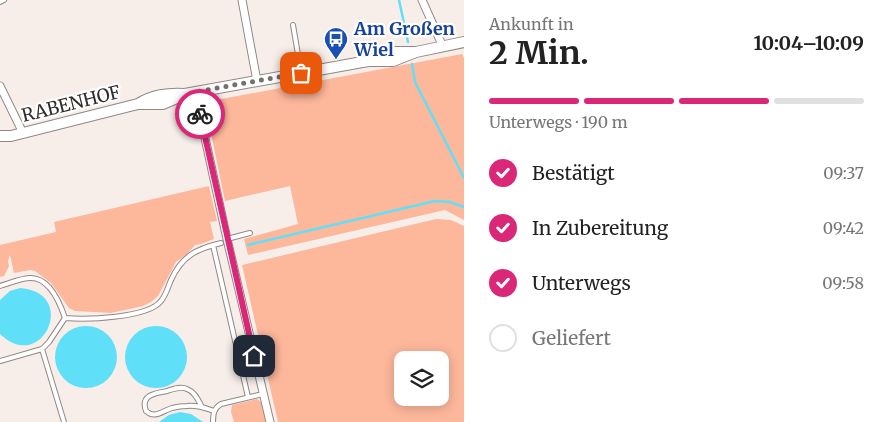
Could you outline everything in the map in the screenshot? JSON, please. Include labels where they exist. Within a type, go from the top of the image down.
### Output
[{"type":"street","points":[[242,0],[257,81]]},
{"type":"street","points":[[422,0],[443,47]]},
{"type":"street","name":"RABENHOF","points":[[0,136],[11,136],[138,104],[160,94],[190,93],[368,61],[393,61],[416,52],[464,42]]},
{"type":"street","points":[[0,86],[23,133]]},
{"type":"street","points":[[190,93],[224,241],[270,422]]},
{"type":"street","name":"RABENHOF","points":[[0,142],[11,136]]},
{"type":"lane","points":[[0,2],[4,0]]},
{"type":"lane","points":[[293,25],[301,73]]},
{"type":"lane","points":[[65,318],[92,319],[115,317],[155,306],[162,300],[175,271],[185,258],[203,248],[250,233]]},
{"type":"lane","points":[[213,245],[248,397]]},
{"type":"lane","points":[[0,286],[33,278],[42,282],[57,298],[65,318]]},
{"type":"lane","points":[[0,361],[42,349],[65,318]]},
{"type":"lane","points":[[42,349],[64,422]]},
{"type":"lane","points":[[202,407],[193,392],[183,388],[154,393],[146,398],[144,402],[146,411],[153,415],[173,408],[188,406],[202,407],[214,411]]},
{"type":"lane","points":[[213,422],[214,411],[221,404],[263,394]]},
{"type":"shaded area","points":[[462,54],[464,58],[464,220],[445,210],[248,255],[244,239],[298,224],[290,186],[225,201],[207,114],[209,105],[216,100]]},
{"type":"shaded area","points":[[209,186],[217,221],[210,222],[214,239],[195,245],[176,262],[158,296],[143,306],[111,313],[75,311],[69,308],[51,283],[35,271],[14,273],[10,255],[9,266],[4,276],[0,277],[0,245],[56,232],[54,222]]},
{"type":"shaded area","points":[[436,219],[451,220],[464,226],[464,422],[278,422],[242,265]]},
{"type":"shaded area","points":[[257,399],[261,402],[266,422],[234,422],[231,412],[232,405]]},
{"type":"water","points":[[20,288],[38,293],[48,303],[51,315],[48,328],[41,339],[30,345],[16,344],[0,334],[0,300],[10,291]]},
{"type":"water","points":[[80,326],[92,326],[108,335],[115,345],[117,357],[115,369],[108,379],[92,388],[80,388],[69,383],[60,374],[55,363],[55,351],[60,340],[69,331]]},
{"type":"water","points":[[150,326],[162,326],[178,335],[185,345],[187,357],[185,369],[178,379],[162,388],[150,388],[139,383],[130,374],[125,363],[125,351],[130,340],[139,331]]},
{"type":"water","points":[[180,412],[191,414],[203,422],[159,422],[169,415]]},
{"type":"waterway","points":[[399,0],[408,42]]},
{"type":"waterway","points":[[412,64],[415,82],[464,178]]},
{"type":"waterway","points":[[248,245],[435,201],[450,202],[464,207]]},
{"type":"way so far","points":[[200,114],[195,92],[301,73]]},
{"type":"place","name":"Am Großen Wiel","points":[[336,60]]},
{"type":"route","points":[[200,114],[254,356]]}]
